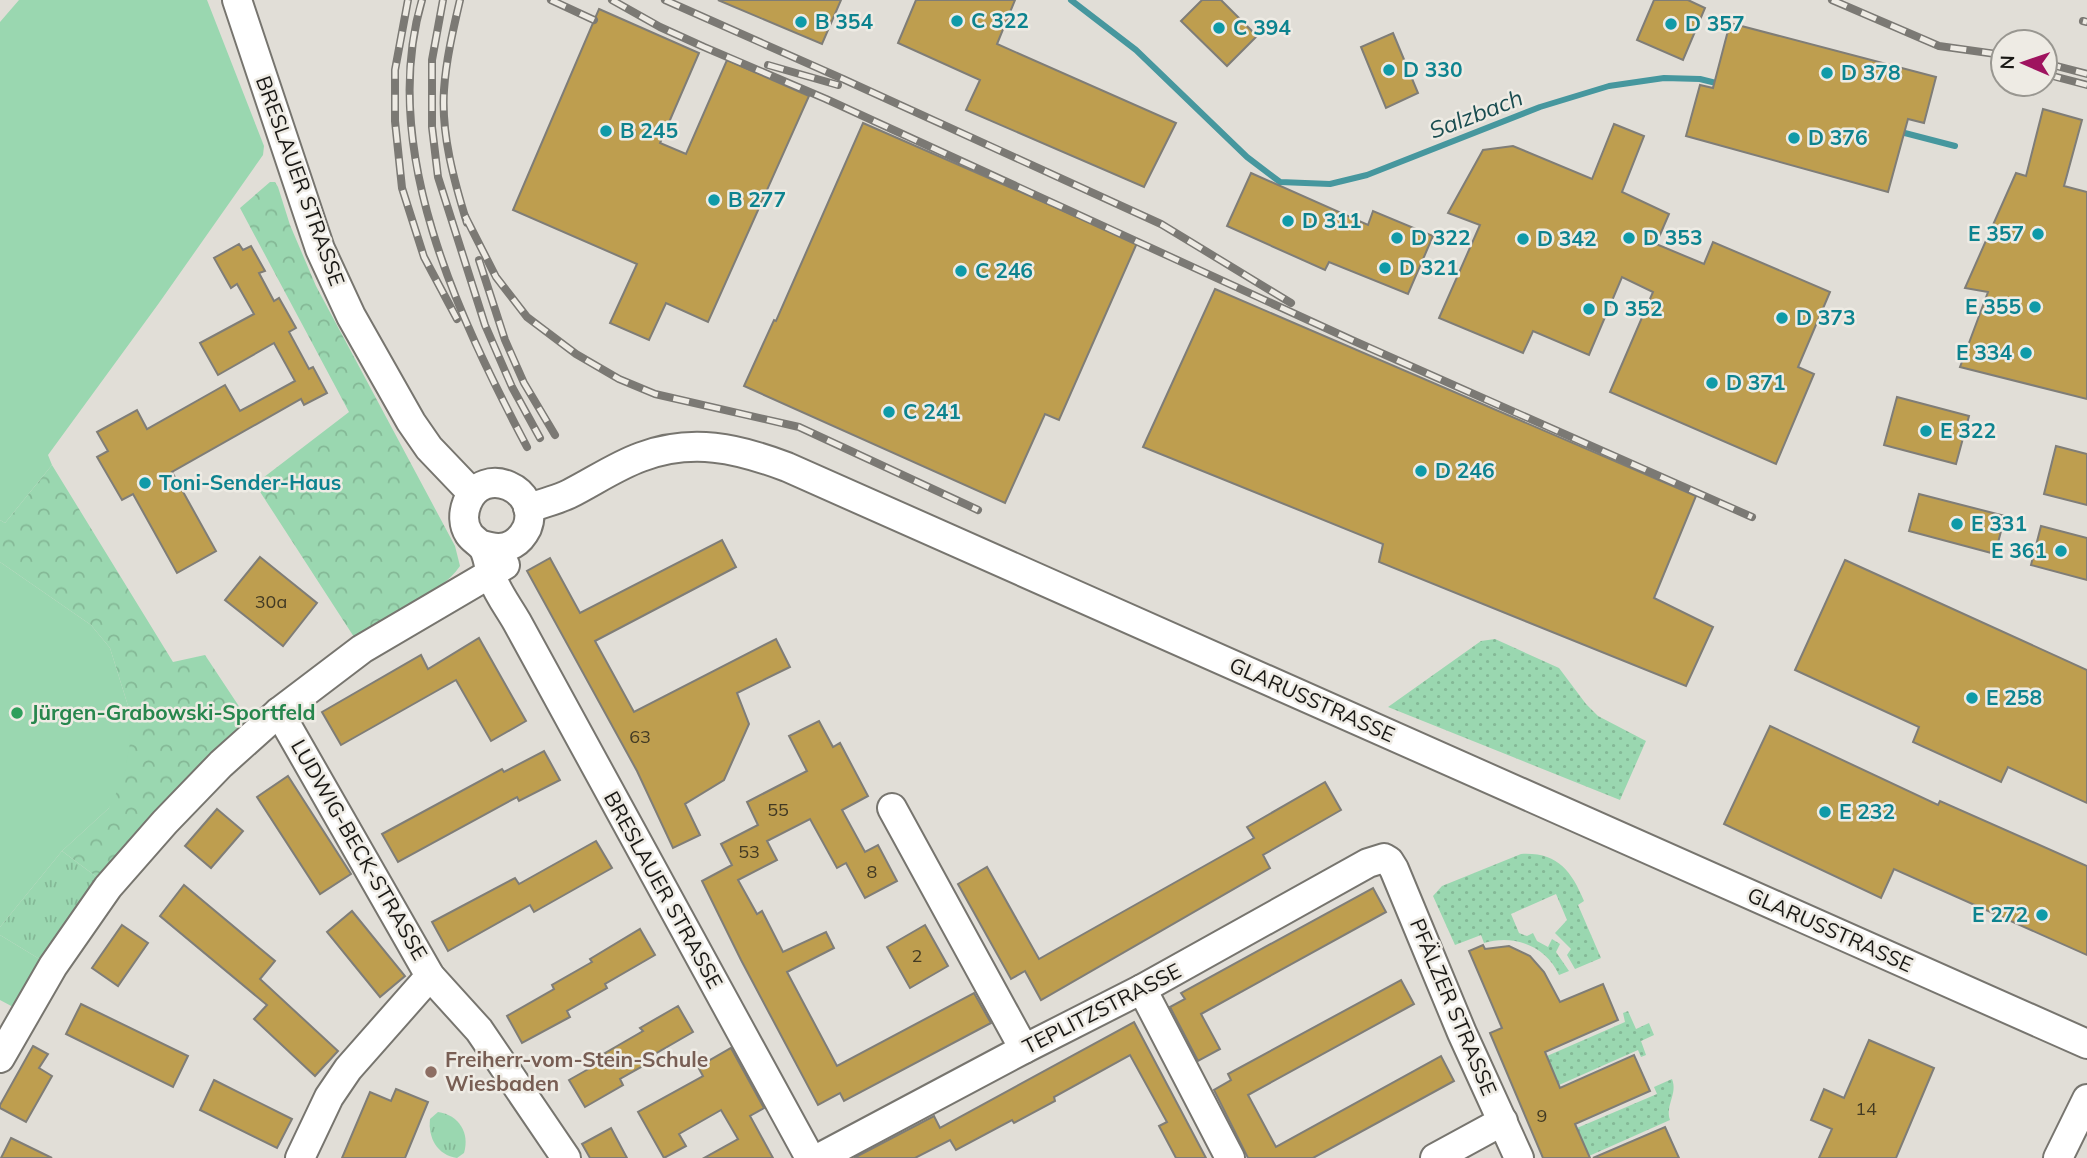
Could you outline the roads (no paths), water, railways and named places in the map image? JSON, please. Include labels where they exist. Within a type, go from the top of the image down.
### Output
[{"type":"street","name":"BRESLAUER STRASSE","points":[[237,0],[320,249],[351,316],[411,422],[429,448],[472,493],[464,509],[466,526],[475,541],[503,561],[498,589],[810,1158]]},
{"type":"street","name":"GLARUSSTRASSE","points":[[528,508],[566,496],[640,457],[675,448],[705,446],[733,449],[757,456],[800,472],[2087,1044]]},
{"type":"street","points":[[0,1058],[53,966],[108,887],[211,774],[279,712],[362,649],[503,561],[526,529],[528,508],[521,494],[508,485],[484,485],[472,493]]},
{"type":"street","name":"LUDWIG-BECK-STRASSE","points":[[279,712],[430,976],[342,1078],[329,1097],[300,1158]]},
{"type":"street","points":[[892,808],[1024,1049]]},
{"type":"street","name":"TEPLITZSTRASSE","points":[[819,1158],[1142,989],[1368,863],[1384,858]]},
{"type":"street","name":"PFÄLZER STRASSE","points":[[1384,858],[1394,869],[1462,1033],[1519,1158]]},
{"type":"street","points":[[430,976],[479,1030],[566,1158]]},
{"type":"street","points":[[1142,989],[1230,1158]]},
{"type":"street","points":[[2058,1158],[2087,1099]]},
{"type":"street","points":[[1435,1158],[1503,1121]]},
{"type":"waterway","name":"Salzbach","points":[[1071,0],[1136,50],[1247,157],[1280,182],[1330,184],[1367,175],[1540,107],[1609,86],[1664,78],[1700,79],[1720,84]]},
{"type":"waterway","name":"Salzbach","points":[[1897,131],[1955,146]]},
{"type":"railway","points":[[408,0],[395,70],[395,121],[402,188],[424,257],[457,319]]},
{"type":"railway","points":[[422,0],[411,57],[410,115],[418,173],[432,231],[452,288],[476,344],[527,447]]},
{"type":"railway","points":[[443,0],[432,60],[432,127],[438,177],[485,325],[512,387],[540,438]]},
{"type":"railway","points":[[460,0],[446,68],[444,123],[449,157],[467,223]]},
{"type":"railway","points":[[551,0],[594,20]]},
{"type":"railway","points":[[612,0],[660,27],[704,47],[826,99],[1354,341],[1752,517]]},
{"type":"railway","points":[[665,0],[1161,224],[1291,303]]},
{"type":"railway","points":[[1832,0],[1939,46],[1989,53]]},
{"type":"railway","points":[[2083,21],[2087,22]]},
{"type":"railway","points":[[768,65],[838,85]]},
{"type":"railway","points":[[2059,67],[2087,74]]},
{"type":"railway","points":[[2059,78],[2087,85]]},
{"type":"railway","points":[[465,216],[496,277],[527,317],[576,354],[619,379],[655,394],[799,427],[978,510]]},
{"type":"railway","points":[[479,260],[505,340],[524,383],[555,435]]},
{"type":"place","name":"C 322","points":[[957,21]]},
{"type":"place","name":"B 354","points":[[801,22]]},
{"type":"place","name":"D 357","points":[[1671,24]]},
{"type":"place","name":"C 394","points":[[1219,28]]},
{"type":"place","name":"D 330","points":[[1389,70]]},
{"type":"place","name":"D 378","points":[[1827,73]]},
{"type":"place","name":"B 245","points":[[606,131]]},
{"type":"place","name":"D 376","points":[[1794,138]]},
{"type":"place","name":"B 277","points":[[714,200]]},
{"type":"place","name":"D 311","points":[[1288,221]]},
{"type":"place","name":"E 357","points":[[2038,234]]},
{"type":"place","name":"D 322","points":[[1397,238]]},
{"type":"place","name":"D 353","points":[[1629,238]]},
{"type":"place","name":"D 342","points":[[1523,239]]},
{"type":"place","name":"D 321","points":[[1385,268]]},
{"type":"place","name":"C 246","points":[[961,271]]},
{"type":"place","name":"E 355","points":[[2035,307]]},
{"type":"place","name":"D 352","points":[[1589,309]]},
{"type":"place","name":"D 373","points":[[1782,318]]},
{"type":"place","name":"E 334","points":[[2026,353]]},
{"type":"place","name":"D 371","points":[[1712,383]]},
{"type":"place","name":"C 241","points":[[889,412]]},
{"type":"place","name":"E 322","points":[[1926,431]]},
{"type":"place","name":"D 246","points":[[1421,471]]},
{"type":"place","name":"Toni-Sender-Haus","points":[[145,483]]},
{"type":"place","name":"E 331","points":[[1957,524]]},
{"type":"place","name":"E 361","points":[[2061,551]]},
{"type":"place","name":"E 258","points":[[1972,698]]},
{"type":"place","name":"Jürgen-Grabowski-Sportfeld","points":[[17,713]]},
{"type":"place","name":"E 232","points":[[1825,812]]},
{"type":"place","name":"E 272","points":[[2042,915]]},
{"type":"place","name":"Freiherr-vom-Stein-Schule Wiesbaden","points":[[431,1072]]}]
